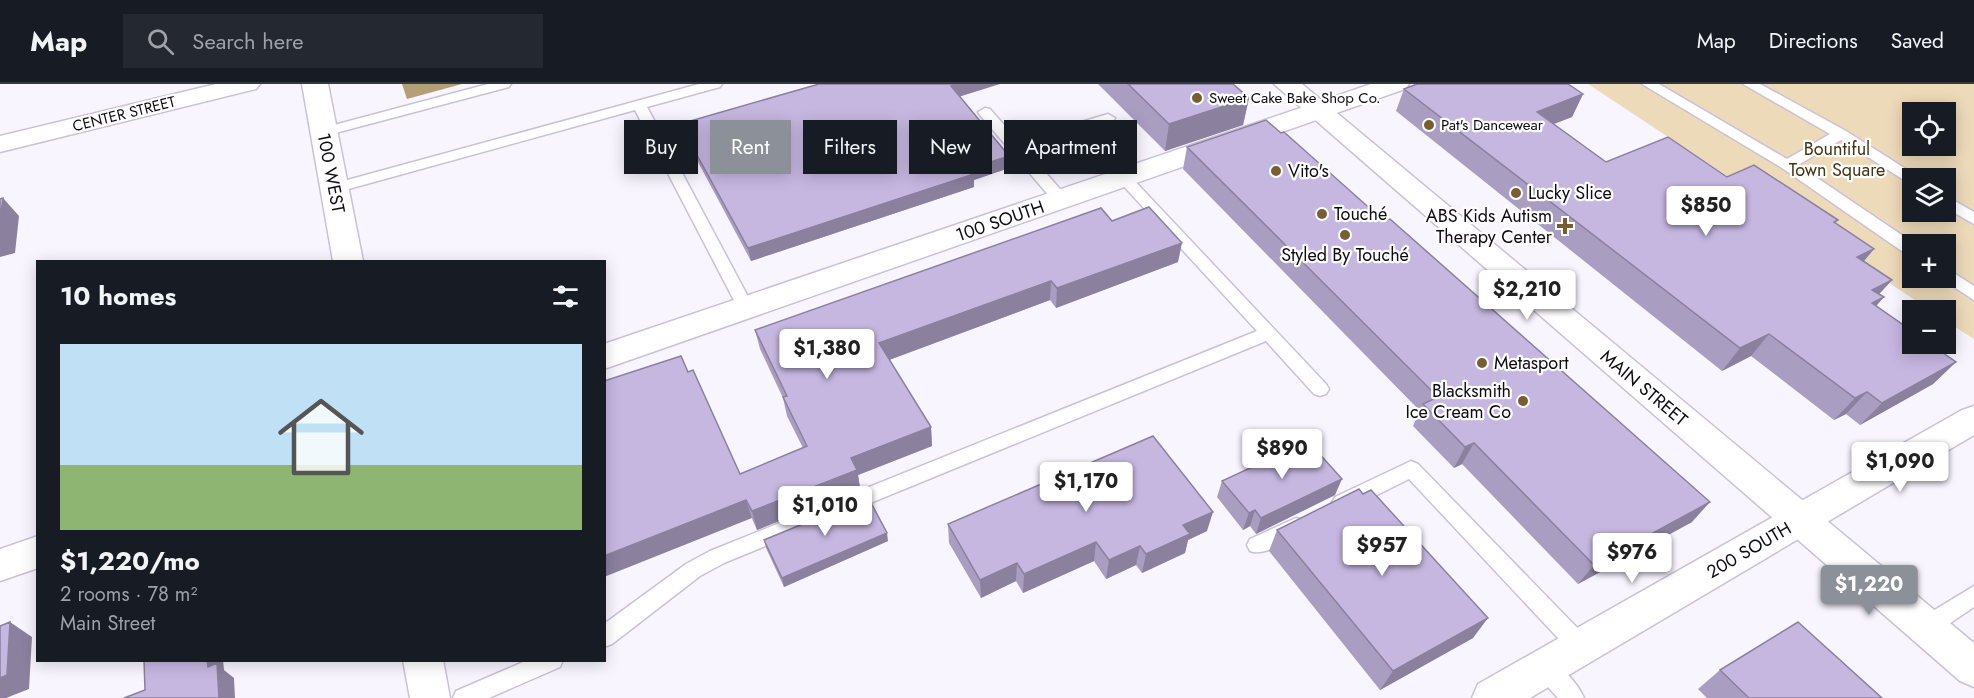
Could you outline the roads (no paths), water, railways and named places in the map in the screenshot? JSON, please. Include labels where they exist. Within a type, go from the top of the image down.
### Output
[{"type":"street","name":"CENTER STREET","points":[[0,144],[248,84]]},
{"type":"street","name":"100 WEST","points":[[315,84],[348,260]]},
{"type":"street","name":"MAIN STREET","points":[[1287,84],[1974,668]]},
{"type":"street","name":"100 SOUTH","points":[[606,356],[1396,84]]},
{"type":"street","name":"200 SOUTH","points":[[1492,698],[1974,419]]},
{"type":"street","points":[[0,565],[36,553]]},
{"type":"street","points":[[423,662],[430,698]]},
{"type":"lane","points":[[324,132],[504,84]]},
{"type":"lane","points":[[334,188],[715,84]]},
{"type":"lane","points":[[1649,84],[1787,165],[1902,243]]},
{"type":"lane","points":[[1750,84],[1841,134],[1902,174]]},
{"type":"lane","points":[[639,105],[746,308]]},
{"type":"lane","points":[[985,112],[1004,133]]},
{"type":"lane","points":[[1102,120],[1108,118]]},
{"type":"lane","points":[[1787,165],[1841,134]]},
{"type":"lane","points":[[1038,174],[1060,200]]},
{"type":"lane","points":[[1124,178],[1320,389]]},
{"type":"lane","points":[[1956,207],[1974,219]]},
{"type":"lane","points":[[1956,281],[1974,294]]},
{"type":"lane","points":[[606,635],[693,570],[717,557],[1269,333]]},
{"type":"lane","points":[[1329,510],[1411,469],[1580,646]]},
{"type":"lane","points":[[1257,545],[1308,520]]},
{"type":"lane","points":[[1926,627],[1974,596]]},
{"type":"lane","points":[[464,698],[547,662]]},
{"type":"lane","points":[[1545,668],[1573,698]]},
{"type":"place","name":"Sweet Cake Bake Shop Co.","points":[[1197,98]]},
{"type":"place","name":"Pat's Dancewear","points":[[1429,125]]},
{"type":"place","name":"Vito's","points":[[1276,171]]},
{"type":"place","name":"Lucky Slice","points":[[1516,193]]},
{"type":"place","name":"Touché","points":[[1322,214]]},
{"type":"place","name":"ABS Kids Autism Therapy Center","points":[[1565,226]]},
{"type":"place","name":"Styled By Touché","points":[[1345,235]]},
{"type":"place","name":"Metasport","points":[[1482,363]]},
{"type":"place","name":"Blacksmith Ice Cream Co","points":[[1523,401]]},
{"type":"park label","name":"Bountiful Town Square","points":[[1837,160]]}]
